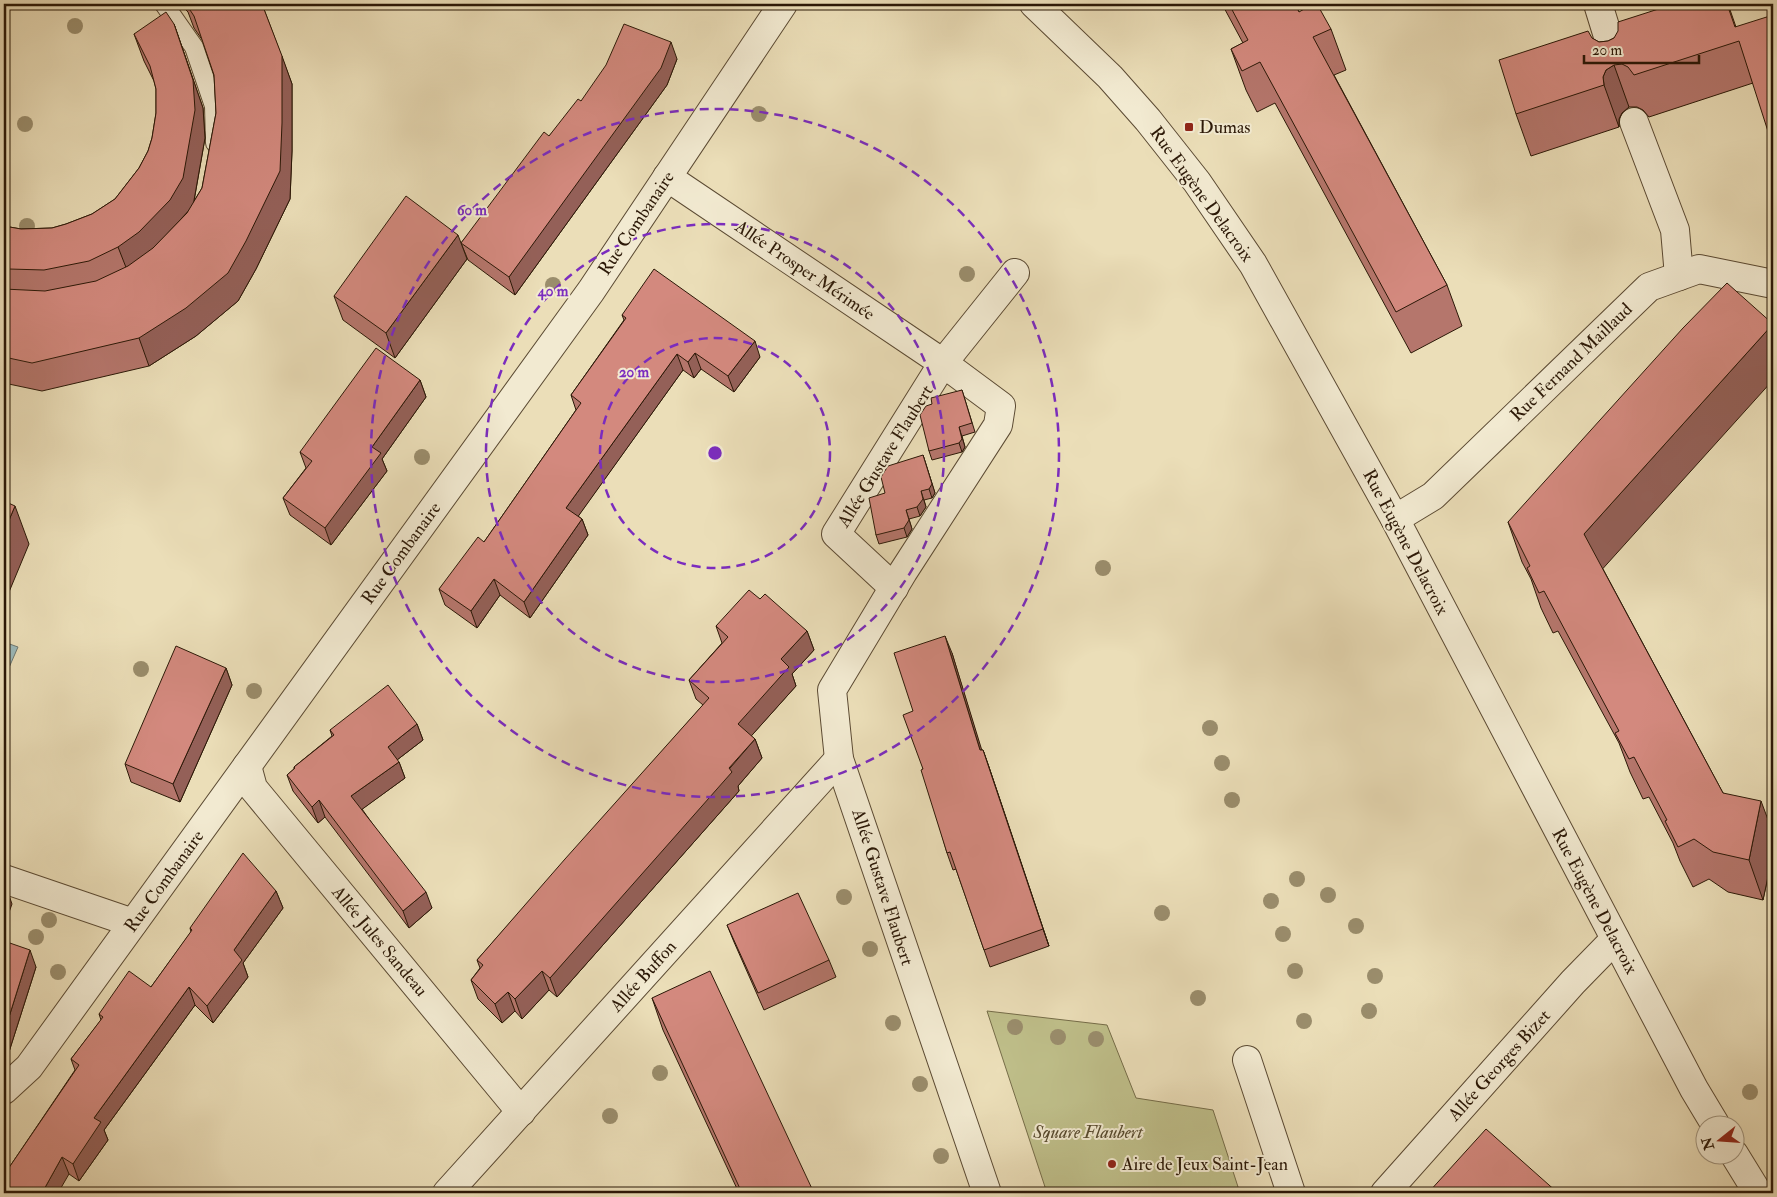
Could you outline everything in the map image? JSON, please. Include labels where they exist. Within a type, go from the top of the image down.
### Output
[{"type":"street","name":"Rue Combanaire","points":[[4,1090],[29,1067],[591,291],[783,4]]},
{"type":"street","name":"Rue Eugène Delacroix","points":[[1034,4],[1110,77],[1148,120],[1197,182],[1253,264],[1395,519],[1694,1090],[1710,1114]]},
{"type":"street","points":[[1598,4],[1618,69]]},
{"type":"street","points":[[1634,122],[1675,230],[1679,276]]},
{"type":"street","name":"Allée Prosper Mérimée","points":[[667,177],[943,363]]},
{"type":"street","name":"Rue Fernand Maillaud","points":[[1395,519],[1433,496],[1649,287],[1699,269],[1773,284]]},
{"type":"street","name":"Allée Gustave Flaubert","points":[[894,588],[836,534],[943,363],[1015,273]]},
{"type":"street","name":"Allée Gustave Flaubert","points":[[943,363],[1001,406],[998,425],[894,588],[832,690],[839,759],[987,1193]]},
{"type":"street","name":"Allée Buffon","points":[[447,1193],[839,759]]},
{"type":"street","name":"Allée Jules Sandeau","points":[[247,766],[253,788],[521,1112]]},
{"type":"street","points":[[4,879],[133,923]]},
{"type":"street","name":"Allée Georges Bizet","points":[[1385,1193],[1573,982],[1615,939]]},
{"type":"street","points":[[1246,1060],[1291,1193]]},
{"type":"street","points":[[1740,1164],[1758,1193]]},
{"type":"lane","points":[[164,4],[194,47],[214,106],[216,139],[213,156]]},
{"type":"green space","name":"Square Flaubert","points":[[987,1011],[1107,1025],[1136,1098],[1213,1110],[1240,1193],[1047,1193]]},
{"type":"water","points":[[4,642],[18,647],[4,679]]},
{"type":"building","points":[[186,4],[262,4],[282,56],[280,171],[246,241],[228,273],[186,308],[139,338],[32,363],[4,357],[4,289],[45,291],[96,281],[128,266],[153,248],[187,213],[202,188],[216,113],[214,75],[194,16]]},
{"type":"building","points":[[1229,4],[1295,4],[1299,12],[1313,4],[1317,4],[1331,29],[1313,37],[1447,285],[1396,312],[1260,62],[1242,71],[1231,49],[1248,40]]},
{"type":"building","points":[[1674,4],[1727,4],[1735,27],[1773,15],[1773,147],[1739,41],[1634,75],[1628,67],[1622,64],[1614,65],[1606,70],[1603,77],[1604,85],[1516,114],[1499,60],[1588,31],[1592,38],[1599,42],[1608,41],[1614,38],[1618,31],[1618,22]]},
{"type":"building","points":[[166,12],[174,24],[193,80],[195,110],[183,178],[170,200],[139,232],[118,247],[89,261],[44,270],[9,269],[4,267],[4,226],[21,229],[52,228],[92,214],[115,199],[139,168],[152,138],[156,113],[156,89],[150,66],[134,34]]},
{"type":"building","points":[[624,24],[671,42],[661,68],[509,277],[461,243],[544,132],[549,136],[578,99],[581,101],[606,65]]},
{"type":"building","points":[[406,196],[458,235],[386,333],[334,296]]},
{"type":"building","points":[[654,269],[755,341],[728,376],[695,353],[688,362],[677,354],[566,508],[582,519],[524,602],[494,579],[471,611],[439,589],[478,537],[484,542],[581,403],[571,395],[626,318],[622,315]]},
{"type":"building","points":[[1727,283],[1773,324],[1584,534],[1723,793],[1761,801],[1749,860],[1713,852],[1694,839],[1678,847],[1665,821],[1667,820],[1634,757],[1629,759],[1615,733],[1619,731],[1544,591],[1539,593],[1527,568],[1530,566],[1508,522],[1683,328]]},
{"type":"building","points":[[376,348],[420,380],[372,447],[381,453],[325,528],[283,498],[312,461],[300,452]]},
{"type":"building","points":[[962,390],[972,423],[959,427],[962,439],[959,443],[929,451],[920,415],[926,406],[932,404],[931,398]]},
{"type":"building","points":[[923,455],[932,484],[929,489],[921,491],[923,499],[917,507],[906,510],[909,520],[904,528],[876,535],[869,498],[885,493],[881,477],[888,466]]},
{"type":"building","points":[[4,501],[15,506],[4,532]]},
{"type":"building","points":[[749,590],[760,599],[765,594],[807,631],[781,659],[789,667],[738,724],[755,739],[729,768],[732,772],[550,978],[542,971],[515,999],[508,992],[495,1004],[471,980],[483,965],[477,960],[709,698],[689,680],[728,637],[716,626]]},
{"type":"building","points":[[945,636],[980,750],[983,750],[1043,929],[984,950],[950,852],[947,853],[921,770],[923,769],[903,715],[913,711],[894,653]]},
{"type":"building","points":[[176,646],[226,668],[173,784],[125,764]]},
{"type":"building","points":[[388,685],[417,724],[388,747],[399,762],[351,796],[426,892],[403,911],[319,800],[312,807],[287,775],[294,767],[334,735],[330,730]]},
{"type":"building","points":[[243,853],[276,891],[234,950],[242,960],[207,1006],[189,987],[94,1118],[101,1122],[73,1164],[62,1157],[42,1193],[4,1193],[4,1175],[79,1065],[71,1059],[103,1017],[99,1014],[129,971],[151,987],[192,930],[190,928]]},
{"type":"building","points":[[798,893],[829,960],[758,993],[727,925]]},
{"type":"building","points":[[4,941],[30,950],[4,1033]]},
{"type":"building","points":[[710,971],[814,1193],[742,1193],[652,998]]},
{"type":"building","points":[[1486,1129],[1558,1193],[1428,1193]]},
{"type":"place","name":"Dumas","points":[[1189,127]]},
{"type":"place","name":"Aire de Jeux Saint-Jean","points":[[1112,1164]]}]
